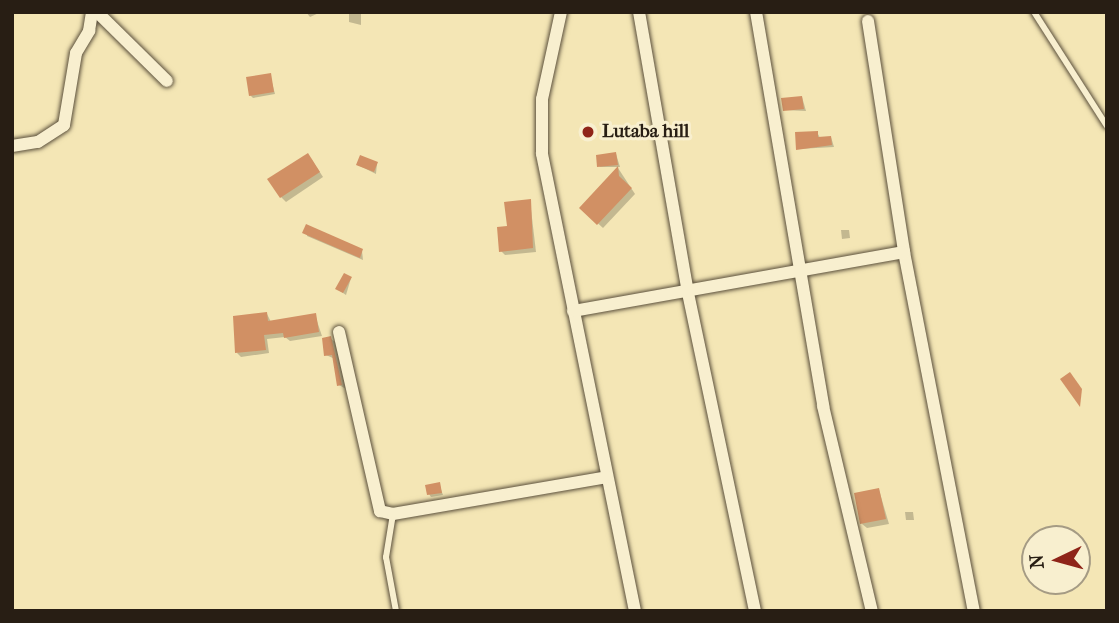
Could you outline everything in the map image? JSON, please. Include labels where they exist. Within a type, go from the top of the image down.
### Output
[{"type":"street","points":[[12,146],[38,142],[64,125],[76,53],[89,31],[92,12]]},
{"type":"street","points":[[97,12],[167,81]]},
{"type":"street","points":[[561,12],[539,128],[573,311],[635,611]]},
{"type":"street","points":[[639,12],[688,293],[755,611]]},
{"type":"street","points":[[755,12],[823,405],[872,611]]},
{"type":"street","points":[[867,21],[904,252],[974,611]]},
{"type":"street","points":[[573,311],[688,293],[800,268],[904,252]]},
{"type":"street","points":[[339,332],[375,503],[380,511],[393,514],[607,477]]},
{"type":"lane","points":[[1034,12],[1107,126]]},
{"type":"lane","points":[[393,514],[386,557],[396,611]]},
{"type":"building","points":[[271,73],[274,92],[249,96],[246,77]]},
{"type":"building","points":[[802,96],[804,109],[783,111],[781,98]]},
{"type":"building","points":[[818,131],[818,137],[831,136],[832,145],[796,150],[795,132]]},
{"type":"building","points":[[616,152],[618,165],[597,167],[596,155]]},
{"type":"building","points":[[308,153],[320,172],[280,198],[267,179]]},
{"type":"building","points":[[360,155],[378,162],[374,172],[356,165]]},
{"type":"building","points":[[618,166],[619,176],[632,188],[597,225],[579,208]]},
{"type":"building","points":[[531,199],[533,248],[499,252],[497,227],[507,226],[504,202]]},
{"type":"building","points":[[306,224],[363,249],[360,258],[302,233]]},
{"type":"building","points":[[344,273],[352,277],[343,293],[335,289]]},
{"type":"building","points":[[267,312],[268,321],[316,313],[319,332],[284,338],[283,333],[264,335],[266,350],[235,353],[233,316]]},
{"type":"building","points":[[331,336],[342,385],[337,386],[332,355],[324,356],[322,338]]},
{"type":"building","points":[[1070,372],[1082,389],[1080,407],[1060,379]]},
{"type":"building","points":[[440,482],[442,493],[427,495],[425,485]]},
{"type":"building","points":[[879,488],[886,519],[860,524],[854,493]]},
{"type":"place","name":"Lutaba hill","points":[[588,132]]}]
